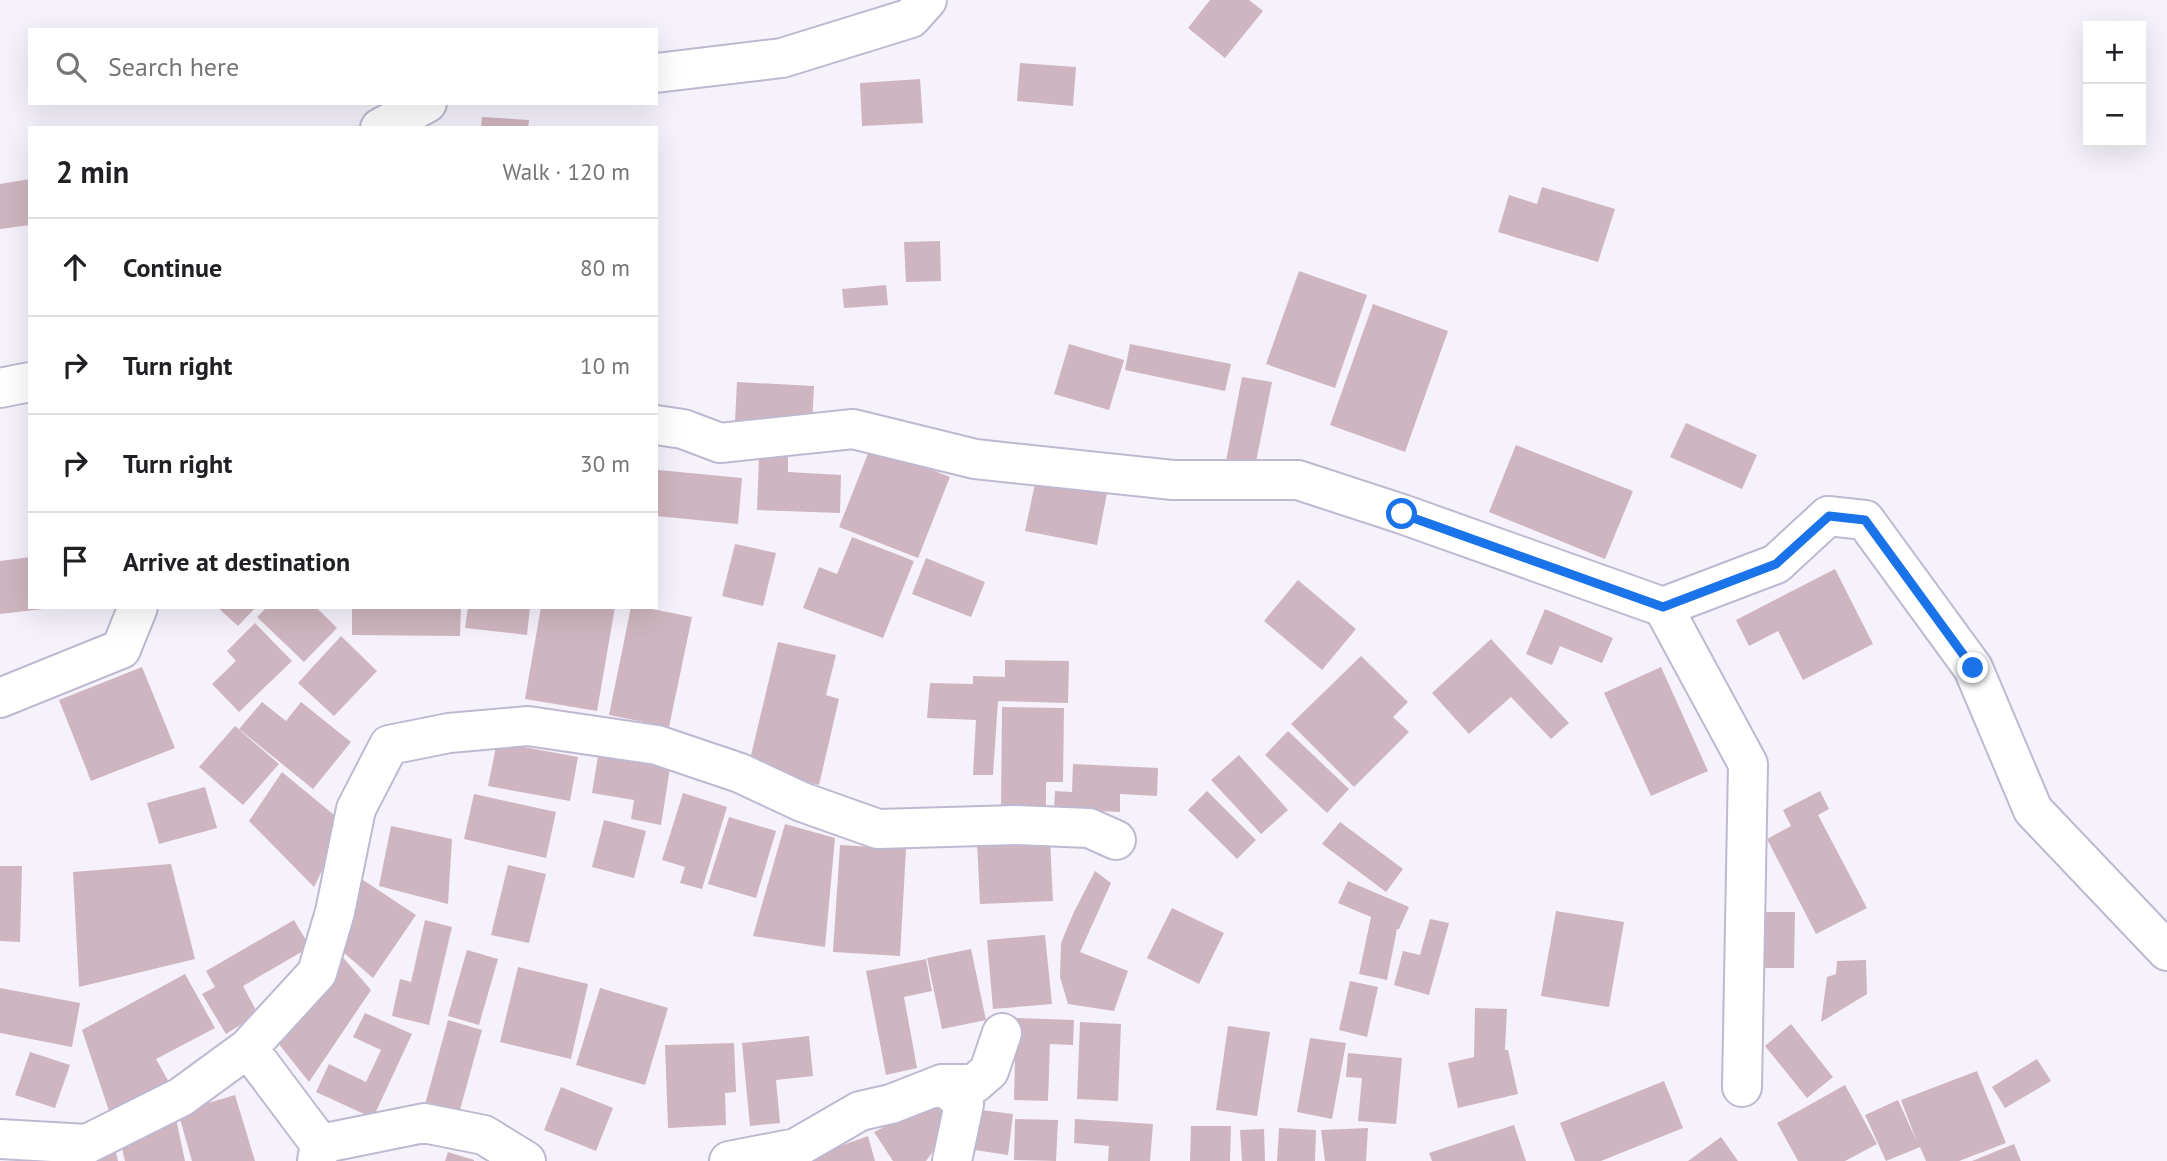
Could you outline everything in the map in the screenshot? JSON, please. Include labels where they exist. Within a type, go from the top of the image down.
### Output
[{"type":"street","points":[[658,73],[782,58],[911,18],[927,0]]},
{"type":"street","points":[[384,126],[423,105]]},
{"type":"street","points":[[0,388],[28,382]]},
{"type":"street","points":[[658,425],[682,429],[720,443],[853,429],[975,459],[1173,480],[1298,480],[1663,607],[1776,564],[1829,516],[1865,520],[1973,668],[2033,810],[2167,951]]},
{"type":"street","points":[[1663,607],[1748,764],[1742,1087]]},
{"type":"street","points":[[0,698],[121,649],[137,609]]},
{"type":"street","points":[[0,1139],[87,1144],[181,1097],[248,1048],[317,973],[335,912],[356,809],[389,745],[449,733],[528,726],[657,745],[740,773],[802,802],[878,829],[1016,825],[1089,828],[1116,840]]},
{"type":"street","points":[[729,1161],[796,1147],[860,1111],[891,1104],[942,1084],[974,1084],[989,1071],[1002,1033]]},
{"type":"street","points":[[248,1048],[318,1152],[425,1123],[484,1135],[526,1161]]},
{"type":"street","points":[[942,1084],[964,1104],[952,1161]]},
{"type":"building","points":[[1210,0],[1249,0],[1263,11],[1225,58],[1188,28]]},
{"type":"building","points":[[1020,63],[1076,67],[1073,106],[1017,101]]},
{"type":"building","points":[[920,79],[923,123],[862,126],[860,83]]},
{"type":"building","points":[[482,117],[529,120],[528,126],[481,126]]},
{"type":"building","points":[[28,179],[28,225],[0,229],[0,184]]},
{"type":"building","points":[[1542,187],[1615,209],[1598,262],[1498,232],[1509,195],[1537,204]]},
{"type":"building","points":[[940,241],[941,281],[906,282],[904,242]]},
{"type":"building","points":[[1299,271],[1367,295],[1335,388],[1266,364]]},
{"type":"building","points":[[886,285],[888,305],[844,308],[842,289]]},
{"type":"building","points":[[1373,304],[1448,331],[1405,452],[1330,425]]},
{"type":"building","points":[[1069,344],[1124,360],[1109,410],[1054,394]]},
{"type":"building","points":[[1130,344],[1231,364],[1225,391],[1125,370]]},
{"type":"building","points":[[1242,377],[1272,382],[1255,467],[1226,461]]},
{"type":"building","points":[[737,382],[814,386],[812,425],[735,421]]},
{"type":"building","points":[[1686,423],[1757,455],[1742,489],[1670,457]]},
{"type":"building","points":[[1516,445],[1633,491],[1605,559],[1489,512]]},
{"type":"building","points":[[871,446],[950,477],[918,558],[839,527]]},
{"type":"building","points":[[759,456],[788,457],[788,472],[841,475],[840,513],[757,510]]},
{"type":"building","points":[[658,470],[742,478],[738,524],[658,516]]},
{"type":"building","points":[[1036,479],[1107,493],[1097,545],[1025,531]]},
{"type":"building","points":[[852,537],[914,561],[883,638],[803,608],[819,567],[837,574]]},
{"type":"building","points":[[735,544],[776,553],[763,606],[722,596]]},
{"type":"building","points":[[28,557],[28,609],[43,609],[0,614],[0,561]]},
{"type":"building","points":[[926,558],[985,582],[971,617],[912,594]]},
{"type":"building","points":[[1835,569],[1873,644],[1803,680],[1778,631],[1749,646],[1736,620]]},
{"type":"building","points":[[1298,580],[1356,629],[1322,670],[1264,621]]},
{"type":"building","points":[[219,609],[254,609],[238,626]]},
{"type":"building","points":[[265,609],[318,609],[337,628],[304,662],[257,617]]},
{"type":"building","points":[[352,609],[461,609],[460,636],[352,635]]},
{"type":"building","points":[[468,609],[530,609],[527,635],[465,628]]},
{"type":"building","points":[[541,609],[615,609],[597,711],[525,699]]},
{"type":"building","points":[[631,609],[652,609],[692,617],[669,727],[609,715]]},
{"type":"building","points":[[1545,609],[1613,638],[1602,663],[1560,646],[1552,665],[1526,654]]},
{"type":"building","points":[[255,623],[292,661],[239,712],[212,684],[236,661],[227,651]]},
{"type":"building","points":[[341,636],[377,671],[334,716],[298,683]]},
{"type":"building","points":[[1491,639],[1569,723],[1551,739],[1511,697],[1469,734],[1432,693]]},
{"type":"building","points":[[778,642],[836,655],[826,695],[839,699],[819,785],[748,768]]},
{"type":"building","points":[[1361,656],[1408,702],[1393,717],[1409,732],[1354,787],[1291,724]]},
{"type":"building","points":[[1005,660],[1069,661],[1068,703],[998,701],[993,775],[973,775],[976,720],[927,718],[930,683],[973,684],[973,676],[1005,677]]},
{"type":"building","points":[[142,667],[175,748],[91,781],[59,700]]},
{"type":"building","points":[[1661,667],[1708,771],[1651,796],[1604,693]]},
{"type":"building","points":[[262,702],[286,721],[301,702],[351,742],[313,789],[239,729]]},
{"type":"building","points":[[1002,707],[1064,708],[1063,782],[1046,782],[1046,809],[1001,809]]},
{"type":"building","points":[[235,726],[279,764],[243,805],[199,767]]},
{"type":"building","points":[[1288,731],[1349,789],[1327,813],[1265,755]]},
{"type":"building","points":[[497,742],[578,757],[570,801],[488,786]]},
{"type":"building","points":[[1239,755],[1288,810],[1261,834],[1211,780]]},
{"type":"building","points":[[598,756],[670,768],[661,825],[631,819],[634,800],[592,793]]},
{"type":"building","points":[[1073,764],[1158,768],[1157,796],[1120,794],[1120,812],[1054,809],[1055,791],[1072,792]]},
{"type":"building","points":[[282,772],[345,824],[314,887],[249,821]]},
{"type":"building","points":[[205,787],[217,828],[159,844],[147,803]]},
{"type":"building","points":[[1207,791],[1256,840],[1237,859],[1188,810]]},
{"type":"building","points":[[1820,791],[1829,809],[1818,815],[1867,908],[1816,934],[1767,839],[1791,826],[1783,810]]},
{"type":"building","points":[[683,793],[727,807],[702,889],[680,883],[685,867],[662,860]]},
{"type":"building","points":[[474,794],[556,812],[546,858],[464,839]]},
{"type":"building","points":[[729,817],[776,831],[756,898],[708,884]]},
{"type":"building","points":[[604,820],[646,831],[634,878],[592,867]]},
{"type":"building","points":[[1340,822],[1403,869],[1386,892],[1322,844]]},
{"type":"building","points":[[785,824],[835,838],[825,947],[753,936]]},
{"type":"building","points":[[391,826],[452,839],[448,904],[379,886]]},
{"type":"building","points":[[1050,839],[1053,901],[980,904],[977,842]]},
{"type":"building","points":[[840,845],[906,849],[900,956],[833,952]]},
{"type":"building","points":[[171,864],[195,959],[79,987],[73,872]]},
{"type":"building","points":[[508,865],[546,874],[529,943],[491,935]]},
{"type":"building","points":[[0,866],[22,866],[20,942],[0,941]]},
{"type":"building","points":[[1095,871],[1111,883],[1080,952],[1128,971],[1114,1011],[1068,1004],[1060,977],[1061,943]]},
{"type":"building","points":[[354,874],[416,915],[373,978],[336,946]]},
{"type":"building","points":[[1348,881],[1409,907],[1397,929],[1387,980],[1359,974],[1371,917],[1338,903]]},
{"type":"building","points":[[1172,908],[1224,933],[1199,984],[1147,958]]},
{"type":"building","points":[[1556,911],[1624,922],[1609,1007],[1541,996]]},
{"type":"building","points":[[1761,912],[1795,912],[1794,968],[1760,968]]},
{"type":"building","points":[[1430,919],[1449,923],[1429,995],[1394,985],[1403,951],[1420,955]]},
{"type":"building","points":[[294,920],[310,947],[243,986],[258,1014],[226,1034],[202,994],[215,987],[206,971]]},
{"type":"building","points":[[425,920],[452,927],[429,1025],[392,1016],[400,979],[411,982]]},
{"type":"building","points":[[1045,935],[1052,1004],[993,1009],[987,940]]},
{"type":"building","points":[[971,949],[986,1020],[942,1029],[927,958]]},
{"type":"building","points":[[467,950],[498,959],[479,1025],[448,1016]]},
{"type":"building","points":[[340,954],[371,990],[309,1082],[274,1038]]},
{"type":"building","points":[[926,959],[932,991],[904,997],[917,1068],[886,1075],[866,971]]},
{"type":"building","points":[[1866,960],[1867,994],[1821,1022],[1827,977],[1836,974],[1837,961]]},
{"type":"building","points":[[518,967],[588,984],[571,1059],[500,1042]]},
{"type":"building","points":[[185,974],[215,1028],[156,1059],[170,1084],[111,1117],[82,1030]]},
{"type":"building","points":[[1350,981],[1378,987],[1367,1037],[1339,1030]]},
{"type":"building","points":[[0,988],[80,1003],[72,1047],[0,1033]]},
{"type":"building","points":[[600,988],[668,1008],[645,1085],[576,1065]]},
{"type":"building","points":[[1475,1008],[1507,1009],[1505,1050],[1508,1050],[1518,1094],[1458,1108],[1448,1063],[1474,1057]]},
{"type":"building","points":[[365,1013],[412,1034],[373,1118],[316,1092],[329,1064],[366,1082],[381,1050],[353,1037]]},
{"type":"building","points":[[1016,1018],[1074,1020],[1073,1045],[1050,1044],[1048,1101],[1014,1100]]},
{"type":"building","points":[[448,1020],[482,1030],[458,1117],[424,1108]]},
{"type":"building","points":[[1080,1022],[1121,1024],[1118,1101],[1077,1099]]},
{"type":"building","points":[[1791,1024],[1833,1077],[1807,1098],[1765,1046]]},
{"type":"building","points":[[1228,1026],[1270,1032],[1257,1116],[1216,1110]]},
{"type":"building","points":[[809,1036],[813,1076],[776,1080],[780,1123],[750,1126],[742,1043]]},
{"type":"building","points":[[1310,1038],[1346,1043],[1332,1119],[1297,1112]]},
{"type":"building","points":[[734,1043],[736,1092],[725,1093],[726,1125],[668,1128],[665,1045]]},
{"type":"building","points":[[30,1052],[70,1065],[55,1108],[15,1095]]},
{"type":"building","points":[[1348,1053],[1402,1058],[1396,1124],[1358,1121],[1362,1078],[1346,1077]]},
{"type":"building","points":[[2037,1059],[2051,1081],[2005,1108],[1992,1087]]},
{"type":"building","points":[[1977,1071],[2006,1143],[1959,1161],[1926,1161],[1920,1147],[1886,1161],[1865,1115],[1898,1100],[1917,1142],[1901,1100]]},
{"type":"building","points":[[1664,1081],[1683,1128],[1601,1161],[1575,1161],[1560,1123]]},
{"type":"building","points":[[1845,1085],[1877,1144],[1845,1161],[1798,1161],[1777,1123]]},
{"type":"building","points":[[561,1087],[613,1108],[596,1151],[544,1130]]},
{"type":"building","points":[[235,1095],[255,1161],[192,1161],[178,1112]]},
{"type":"building","points":[[941,1099],[953,1124],[926,1161],[893,1161],[874,1132]]},
{"type":"building","points":[[973,1109],[1013,1114],[1008,1155],[968,1149]]},
{"type":"building","points":[[175,1114],[185,1161],[125,1161],[120,1140]]},
{"type":"building","points":[[1015,1119],[1058,1120],[1056,1161],[1014,1160]]},
{"type":"building","points":[[1075,1119],[1153,1124],[1150,1161],[1108,1161],[1109,1146],[1074,1143]]},
{"type":"building","points":[[1514,1125],[1526,1161],[1432,1161],[1429,1153]]},
{"type":"building","points":[[1191,1126],[1231,1126],[1230,1161],[1190,1161]]},
{"type":"building","points":[[1279,1128],[1316,1130],[1315,1161],[1277,1161]]},
{"type":"building","points":[[1368,1128],[1366,1161],[1325,1161],[1321,1130]]},
{"type":"building","points":[[1264,1129],[1265,1161],[1242,1161],[1240,1130]]},
{"type":"building","points":[[868,1136],[875,1161],[808,1161],[807,1158]]},
{"type":"building","points":[[1721,1137],[1738,1161],[1688,1161]]},
{"type":"building","points":[[2014,1144],[2021,1161],[1972,1161]]},
{"type":"building","points":[[115,1149],[118,1161],[67,1161]]},
{"type":"building","points":[[448,1152],[474,1160],[474,1161],[445,1161]]},
{"type":"route","points":[[1402,514],[1663,607],[1776,564],[1829,516],[1865,520],[1973,668]]}]
